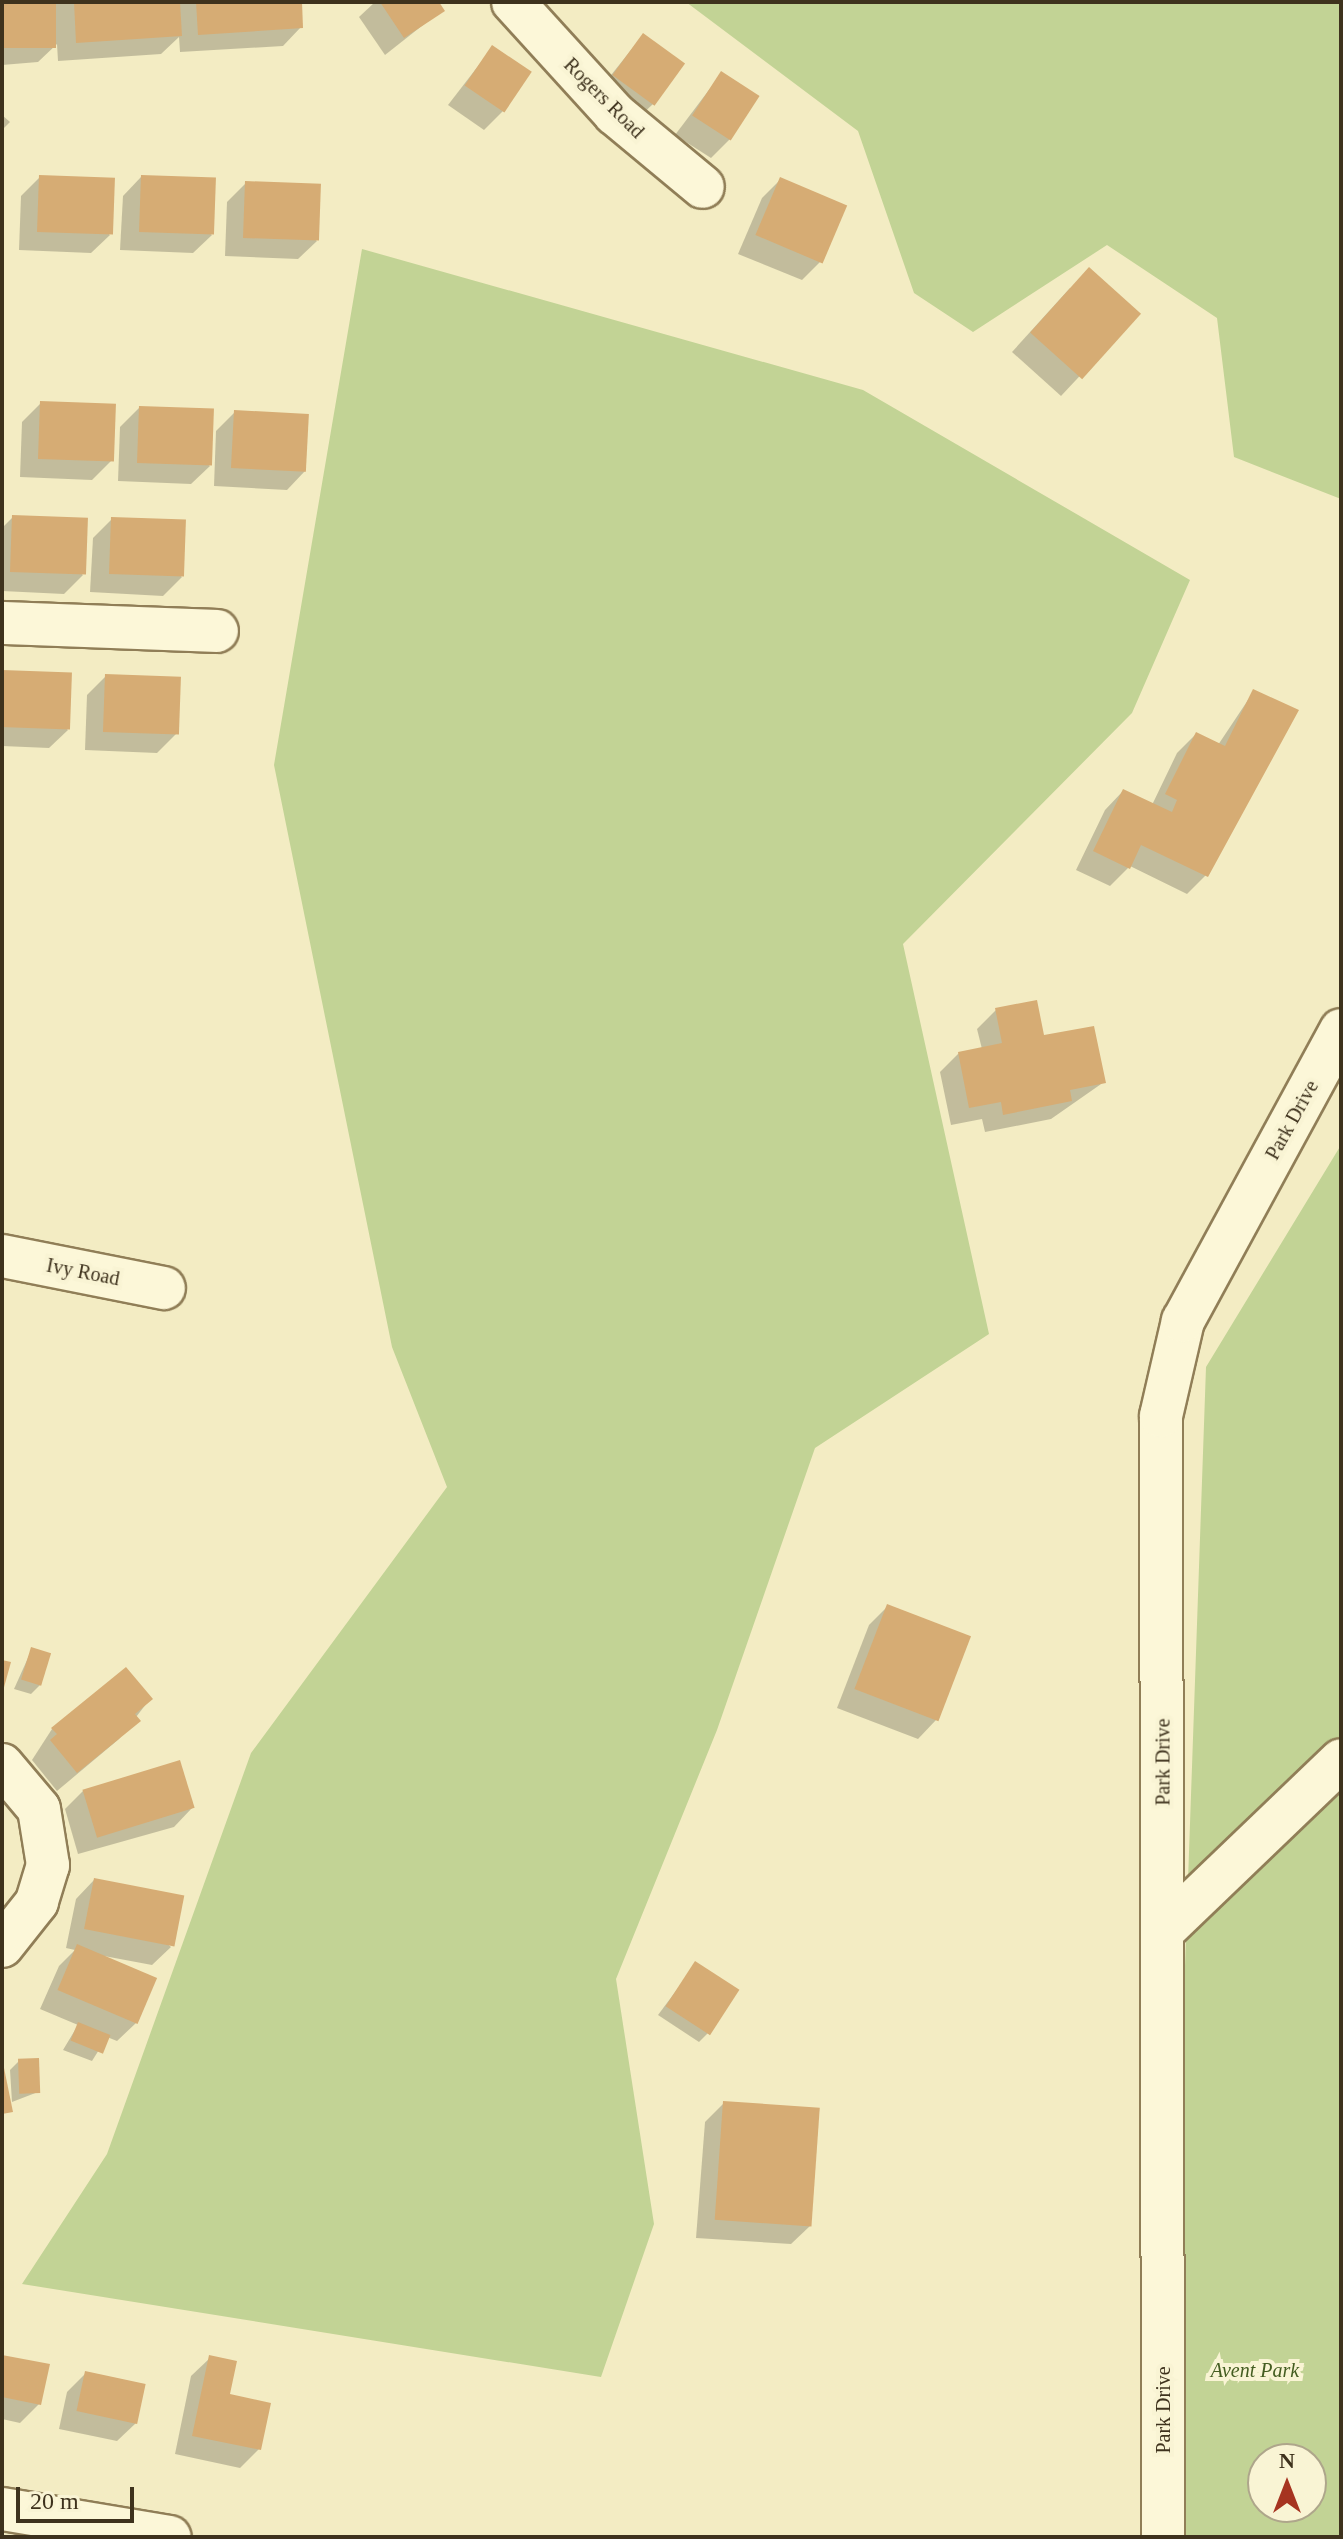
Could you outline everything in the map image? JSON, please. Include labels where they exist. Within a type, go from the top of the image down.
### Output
[{"type":"street","name":"Rogers Road","points":[[513,2],[615,114],[703,187]]},
{"type":"street","points":[[2,623],[217,631]]},
{"type":"street","name":"Park Drive","points":[[1163,2537],[1161,1416],[1183,1321],[1341,1030]]},
{"type":"street","name":"Ivy Road","points":[[2,1256],[164,1288]]},
{"type":"street","points":[[1164,1930],[1341,1760]]},
{"type":"street","points":[[2,1765],[39,1809],[48,1865],[37,1902],[2,1946]]},
{"type":"street","points":[[2,2509],[170,2537]]},
{"type":"green space","points":[[686,2],[1341,2],[1341,499],[1234,457],[1217,318],[1107,245],[973,332],[914,293],[858,131]]},
{"type":"green space","points":[[362,249],[863,390],[1190,580],[1132,713],[903,944],[989,1334],[815,1448],[717,1730],[616,1979],[654,2224],[601,2377],[22,2284],[107,2154],[251,1753],[447,1487],[392,1347],[274,765]]},
{"type":"green space","name":"Avent Park","points":[[1341,1145],[1341,2537],[1165,2537],[1206,1367]]},
{"type":"building","points":[[2,2],[56,2],[56,48],[2,48]]},
{"type":"building","points":[[74,2],[180,2],[182,36],[76,43]]},
{"type":"building","points":[[196,2],[302,2],[303,28],[198,35]]},
{"type":"building","points":[[380,2],[439,2],[445,11],[404,38]]},
{"type":"building","points":[[643,33],[685,64],[655,106],[612,75]]},
{"type":"building","points":[[492,45],[532,72],[504,112],[465,86]]},
{"type":"building","points":[[721,71],[760,96],[731,141],[692,115]]},
{"type":"building","points":[[39,175],[115,178],[113,235],[37,232]]},
{"type":"building","points":[[141,175],[216,178],[214,235],[139,232]]},
{"type":"building","points":[[780,177],[847,206],[823,264],[755,235]]},
{"type":"building","points":[[245,181],[321,184],[319,241],[243,238]]},
{"type":"building","points":[[1089,267],[1141,314],[1082,379],[1030,332]]},
{"type":"building","points":[[40,401],[116,404],[114,462],[38,459]]},
{"type":"building","points":[[139,406],[214,409],[212,466],[137,463]]},
{"type":"building","points":[[234,410],[309,414],[306,472],[231,468]]},
{"type":"building","points":[[12,515],[88,518],[86,575],[10,572]]},
{"type":"building","points":[[111,517],[186,520],[184,577],[109,574]]},
{"type":"building","points":[[2,670],[72,672],[70,729],[2,727]]},
{"type":"building","points":[[105,674],[181,677],[179,735],[103,732]]},
{"type":"building","points":[[1253,689],[1299,710],[1208,877],[1141,845],[1130,869],[1093,851],[1123,789],[1172,812],[1177,800],[1165,794],[1196,732],[1225,746]]},
{"type":"building","points":[[1037,1000],[1044,1035],[1094,1026],[1106,1083],[1070,1090],[1072,1101],[1003,1115],[1001,1102],[969,1108],[958,1052],[1002,1043],[995,1008]]},
{"type":"building","points":[[887,1604],[971,1636],[938,1721],[854,1689]]},
{"type":"building","points":[[31,1647],[51,1653],[41,1686],[21,1680]]},
{"type":"building","points":[[2,1660],[11,1662],[3,1691],[2,1691]]},
{"type":"building","points":[[126,1667],[153,1699],[135,1714],[141,1721],[77,1773],[50,1740],[57,1734],[51,1728]]},
{"type":"building","points":[[180,1760],[195,1808],[97,1838],[82,1790]]},
{"type":"building","points":[[94,1878],[184,1896],[174,1947],[84,1929]]},
{"type":"building","points":[[77,1944],[157,1978],[138,2024],[57,1990]]},
{"type":"building","points":[[695,1961],[739,1990],[710,2035],[666,2006]]},
{"type":"building","points":[[78,2022],[110,2035],[103,2054],[71,2041]]},
{"type":"building","points":[[39,2058],[40,2093],[19,2094],[18,2059]]},
{"type":"building","points":[[2,2064],[13,2112],[2,2114]]},
{"type":"building","points":[[723,2101],[820,2108],[811,2226],[715,2220]]},
{"type":"building","points":[[2,2355],[50,2364],[41,2405],[2,2397]]},
{"type":"building","points":[[209,2355],[237,2361],[230,2394],[271,2403],[261,2450],[192,2436]]},
{"type":"building","points":[[85,2371],[146,2384],[137,2424],[76,2411]]}]
